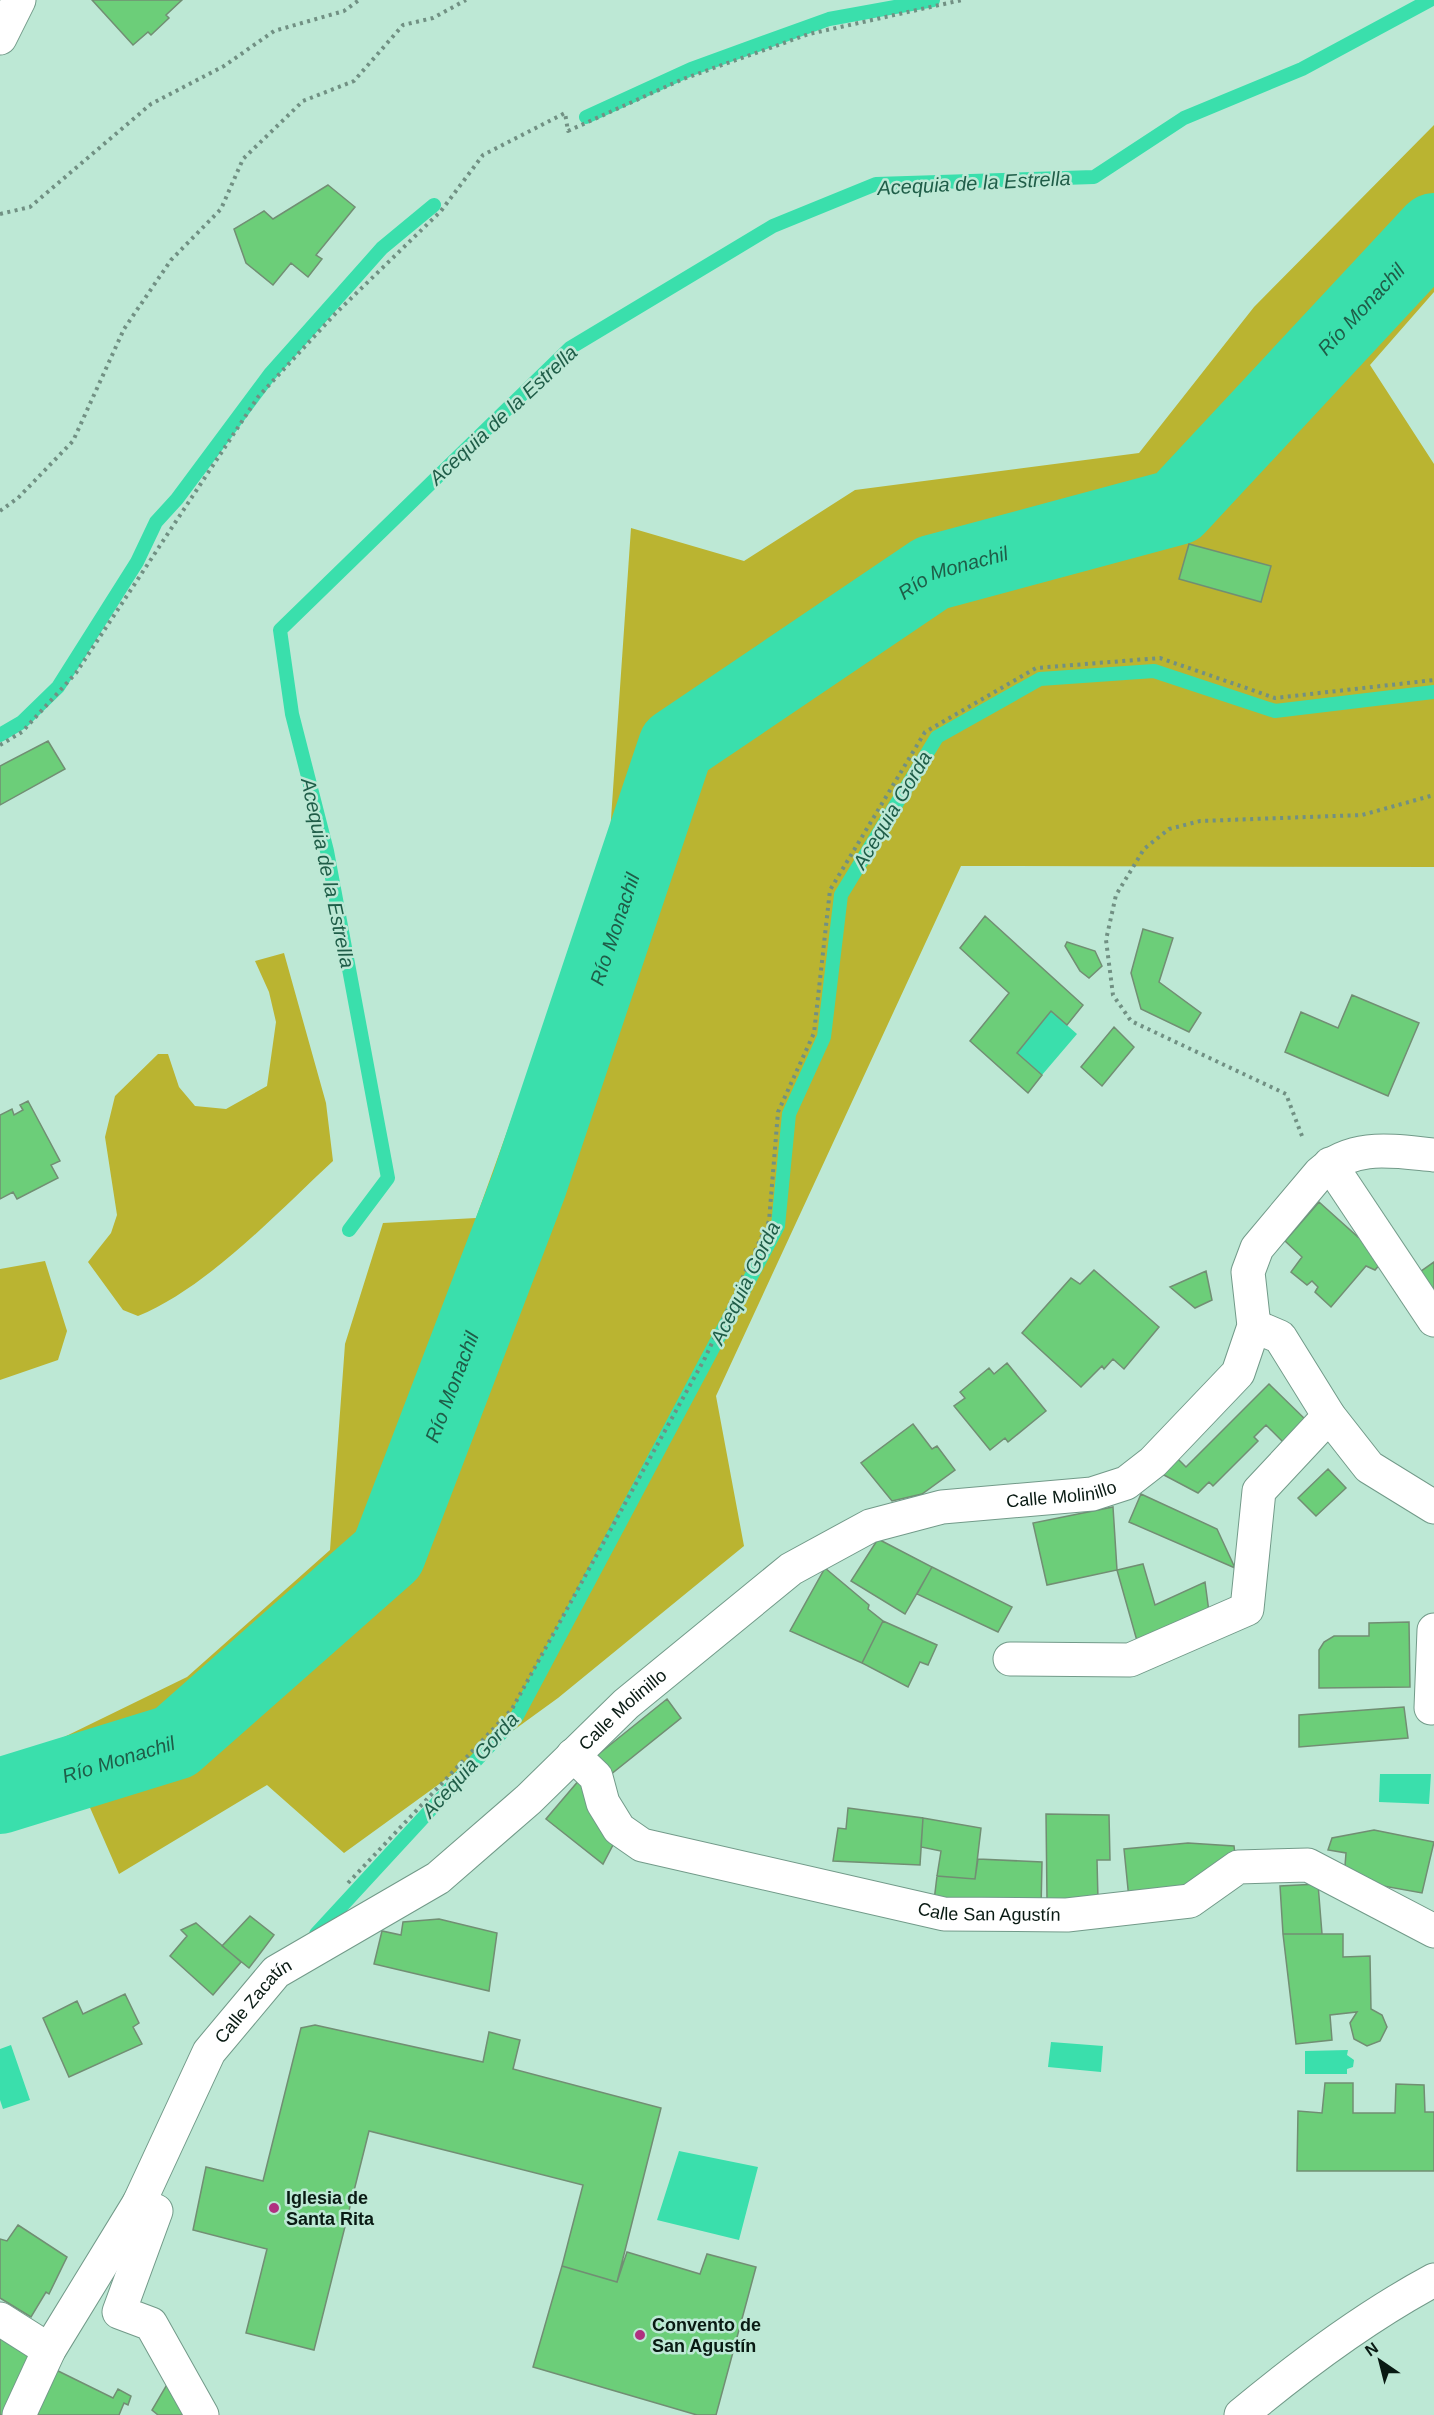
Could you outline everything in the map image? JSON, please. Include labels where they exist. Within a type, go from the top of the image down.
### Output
[{"type":"street","points":[[0,38],[19,0]]},
{"type":"street","name":"Calle Molinillo","points":[[573,1755],[626,1704],[791,1569],[870,1526],[942,1507],[1092,1494],[1126,1483],[1153,1462],[1239,1373],[1254,1326],[1248,1272],[1257,1248],[1325,1169],[1364,1150],[1434,1155]]},
{"type":"street","points":[[1325,1169],[1434,1320]]},
{"type":"street","points":[[1254,1326],[1280,1337],[1329,1416],[1369,1467],[1434,1507]]},
{"type":"street","points":[[1010,1659],[1130,1660],[1247,1609],[1259,1491],[1329,1416]]},
{"type":"street","points":[[1431,1708],[1434,1630]]},
{"type":"street","name":"Calle San Agustín","points":[[573,1755],[596,1777],[603,1803],[619,1829],[642,1845],[944,1914],[1067,1915],[1190,1902],[1238,1868],[1308,1865],[1434,1931]]},
{"type":"street","name":"Calle Zacatín","points":[[18,2415],[49,2350],[139,2203],[209,2052],[276,1972],[438,1878],[529,1799],[573,1755]]},
{"type":"street","points":[[139,2203],[156,2211],[119,2312],[151,2324],[202,2415]]},
{"type":"street","points":[[1241,2415],[1291,2373],[1403,2296],[1434,2280]]},
{"type":"street","points":[[0,2319],[49,2350]]},
{"type":"path","points":[[0,214],[30,207],[151,104],[224,66],[274,31],[344,11],[359,0]]},
{"type":"path","points":[[0,511],[18,498],[73,441],[124,329],[171,260],[221,209],[243,159],[303,101],[354,81],[403,25],[433,18],[466,0]]},
{"type":"path","points":[[0,745],[22,732],[76,673],[258,397],[337,312],[441,211],[483,155],[565,113],[568,132],[683,80],[809,34],[963,0]]},
{"type":"path","points":[[342,1889],[512,1709],[705,1358],[769,1221],[777,1112],[814,1033],[830,890],[925,732],[1036,668],[1160,658],[1275,698],[1434,680]]},
{"type":"path","points":[[1325,1169],[1286,1094],[1131,1021],[1113,995],[1106,940],[1116,895],[1144,849],[1169,829],[1200,821],[1362,814],[1434,795]]},
{"type":"shaded area","points":[[1434,125],[1434,292],[1370,365],[1434,464],[1434,867],[961,866],[716,1396],[744,1546],[558,1698],[344,1853],[267,1785],[119,1874],[60,1739],[187,1677],[330,1550],[345,1344],[383,1223],[476,1218],[609,848],[631,528],[744,561],[855,490],[1139,453],[1254,307]]},
{"type":"shaded area","points":[[284,953],[326,1103],[333,1161],[241,1247],[190,1287],[138,1316],[123,1310],[88,1262],[111,1233],[117,1215],[105,1137],[115,1096],[158,1054],[168,1054],[179,1087],[195,1106],[226,1109],[267,1086],[276,1022],[269,992],[255,961]]},
{"type":"shaded area","points":[[1051,1011],[1077,1034],[1042,1075],[1017,1053]]},
{"type":"shaded area","points":[[45,1261],[67,1331],[58,1360],[0,1380],[0,1269]]},
{"type":"shaded area","points":[[1380,1774],[1431,1774],[1429,1804],[1379,1802]]},
{"type":"shaded area","points":[[1051,2042],[1103,2046],[1101,2072],[1048,2067]]},
{"type":"shaded area","points":[[11,2045],[30,2100],[3,2109],[0,2100],[0,2049]]},
{"type":"shaded area","points":[[1348,2050],[1347,2055],[1354,2060],[1353,2067],[1347,2069],[1347,2074],[1305,2074],[1305,2051]]},
{"type":"shaded area","points":[[679,2151],[758,2167],[739,2240],[657,2220]]},
{"type":"building","points":[[92,0],[182,0],[166,15],[169,18],[151,35],[148,32],[133,45]]},
{"type":"building","points":[[328,185],[355,207],[316,255],[322,259],[308,277],[291,263],[273,285],[246,263],[234,229],[264,211],[273,219]]},
{"type":"building","points":[[1189,544],[1271,566],[1261,602],[1179,579]]},
{"type":"building","points":[[48,741],[65,769],[0,805],[0,766]]},
{"type":"building","points":[[985,916],[1083,1005],[1067,1025],[1051,1011],[1017,1053],[1042,1075],[1028,1093],[970,1041],[1009,993],[960,948]]},
{"type":"building","points":[[1143,929],[1173,938],[1159,982],[1201,1013],[1189,1032],[1141,1009],[1131,973]]},
{"type":"building","points":[[1067,942],[1095,951],[1102,966],[1089,978],[1080,971],[1065,946]]},
{"type":"building","points":[[1352,995],[1419,1023],[1388,1096],[1285,1052],[1301,1012],[1338,1028]]},
{"type":"building","points":[[1114,1027],[1134,1047],[1102,1086],[1081,1067]]},
{"type":"building","points":[[28,1101],[60,1161],[51,1165],[58,1178],[17,1199],[13,1192],[0,1199],[0,1115],[12,1109],[14,1115],[23,1110],[20,1105]]},
{"type":"building","points":[[1319,1202],[1358,1237],[1362,1235],[1388,1255],[1375,1270],[1366,1266],[1331,1307],[1315,1292],[1318,1287],[1312,1281],[1307,1285],[1291,1272],[1302,1257],[1285,1241]]},
{"type":"building","points":[[1434,1262],[1434,1304],[1414,1276]]},
{"type":"building","points":[[1094,1270],[1159,1327],[1124,1369],[1113,1359],[1104,1369],[1102,1366],[1081,1387],[1022,1333],[1071,1278],[1080,1284]]},
{"type":"building","points":[[1206,1271],[1212,1300],[1195,1308],[1170,1287]]},
{"type":"building","points":[[1007,1363],[1046,1411],[1008,1442],[1005,1438],[990,1450],[954,1406],[965,1398],[960,1392],[989,1368],[994,1374]]},
{"type":"building","points":[[1269,1384],[1307,1421],[1287,1446],[1266,1425],[1254,1437],[1258,1441],[1213,1486],[1209,1482],[1198,1493],[1162,1474],[1177,1458],[1186,1467]]},
{"type":"building","points":[[913,1424],[932,1449],[937,1446],[955,1470],[922,1494],[892,1501],[861,1463]]},
{"type":"building","points":[[1328,1469],[1346,1488],[1316,1516],[1298,1498]]},
{"type":"building","points":[[1141,1494],[1217,1529],[1235,1568],[1129,1522]]},
{"type":"building","points":[[1113,1507],[1117,1570],[1047,1585],[1033,1523]]},
{"type":"building","points":[[878,1539],[932,1567],[905,1614],[851,1581]]},
{"type":"building","points":[[1143,1564],[1155,1605],[1205,1582],[1209,1612],[1139,1648],[1117,1570]]},
{"type":"building","points":[[932,1567],[1012,1607],[998,1632],[917,1594]]},
{"type":"building","points":[[825,1568],[869,1605],[868,1609],[883,1621],[862,1663],[790,1631]]},
{"type":"building","points":[[883,1621],[937,1645],[928,1665],[920,1662],[908,1687],[862,1663]]},
{"type":"building","points":[[1409,1622],[1410,1687],[1319,1688],[1319,1650],[1324,1642],[1334,1636],[1369,1636],[1369,1623]]},
{"type":"building","points":[[667,1699],[681,1718],[605,1779],[590,1761]]},
{"type":"building","points":[[1404,1707],[1408,1738],[1299,1747],[1299,1715]]},
{"type":"building","points":[[580,1779],[614,1843],[603,1864],[546,1819]]},
{"type":"building","points":[[848,1808],[923,1818],[920,1865],[833,1861],[838,1828],[846,1829]]},
{"type":"building","points":[[1046,1814],[1109,1815],[1110,1860],[1097,1860],[1098,1900],[1047,1899]]},
{"type":"building","points":[[923,1818],[981,1828],[975,1879],[937,1876],[941,1851],[921,1847]]},
{"type":"building","points":[[1374,1830],[1434,1842],[1422,1893],[1344,1879],[1346,1853],[1328,1850],[1332,1838]]},
{"type":"building","points":[[1188,1843],[1234,1846],[1236,1863],[1195,1892],[1129,1899],[1124,1849]]},
{"type":"building","points":[[978,1859],[1042,1862],[1041,1910],[934,1901],[937,1876],[975,1879]]},
{"type":"building","points":[[1318,1884],[1322,1934],[1283,1934],[1280,1886]]},
{"type":"building","points":[[250,1916],[274,1935],[249,1968],[222,1946]]},
{"type":"building","points":[[439,1919],[497,1933],[489,1991],[374,1964],[382,1931],[401,1935],[403,1922]]},
{"type":"building","points":[[196,1923],[241,1962],[213,1995],[170,1956],[187,1936],[181,1930]]},
{"type":"building","points":[[1283,1934],[1343,1934],[1343,1957],[1370,1956],[1371,2009],[1382,2015],[1387,2027],[1380,2041],[1367,2046],[1354,2039],[1350,2023],[1357,2012],[1330,2015],[1332,2040],[1296,2044]]},
{"type":"building","points":[[125,1994],[139,2023],[133,2027],[142,2044],[69,2077],[43,2018],[77,2001],[83,2014]]},
{"type":"building","name":"Iglesia de Santa Rita","points":[[315,2025],[483,2062],[489,2032],[520,2040],[513,2069],[661,2108],[617,2282],[562,2266],[583,2185],[369,2131],[314,2350],[246,2333],[267,2249],[193,2230],[206,2167],[263,2181],[301,2028]]},
{"type":"building","points":[[1325,2083],[1353,2083],[1353,2113],[1395,2113],[1396,2084],[1424,2085],[1425,2112],[1434,2112],[1434,2171],[1297,2171],[1298,2111],[1322,2113]]},
{"type":"building","points":[[18,2225],[67,2257],[49,2294],[46,2292],[31,2317],[0,2298],[0,2239],[7,2241]]},
{"type":"building","name":"Convento de San Agustín","points":[[627,2252],[700,2274],[707,2254],[756,2267],[716,2415],[697,2415],[533,2367],[562,2266],[617,2282]]},
{"type":"building","points":[[0,2332],[44,2354],[10,2415],[0,2415]]},
{"type":"building","points":[[50,2367],[113,2398],[118,2389],[131,2396],[128,2405],[124,2403],[119,2415],[26,2415]]},
{"type":"building","points":[[169,2381],[185,2415],[158,2415],[152,2410]]},
{"type":"waterway","name":"Acequia de la Estrella","points":[[586,117],[691,69],[829,19],[933,0]]},
{"type":"waterway","name":"Acequia de la Estrella","points":[[349,1230],[388,1178],[327,851],[292,714],[280,630],[570,348],[773,226],[876,184],[1094,177],[1184,118],[1302,69],[1430,0]]},
{"type":"waterway","name":"Acequia de la Estrella","points":[[0,735],[22,722],[58,687],[137,562],[156,522],[177,499],[270,374],[382,248],[434,205]]},
{"type":"waterway","name":"Río Monachil","points":[[0,1796],[175,1742],[388,1554],[529,1185],[676,746],[932,573],[1177,507],[1434,231]]},
{"type":"waterway","name":"Acequia Gorda","points":[[316,1934],[517,1716],[778,1226],[789,1114],[824,1037],[841,895],[937,737],[1040,679],[1154,671],[1275,711],[1434,692]]},
{"type":"place","name":"Iglesia de Santa Rita","points":[[274,2208]]},
{"type":"place","name":"Convento de San Agustín","points":[[640,2335]]}]
